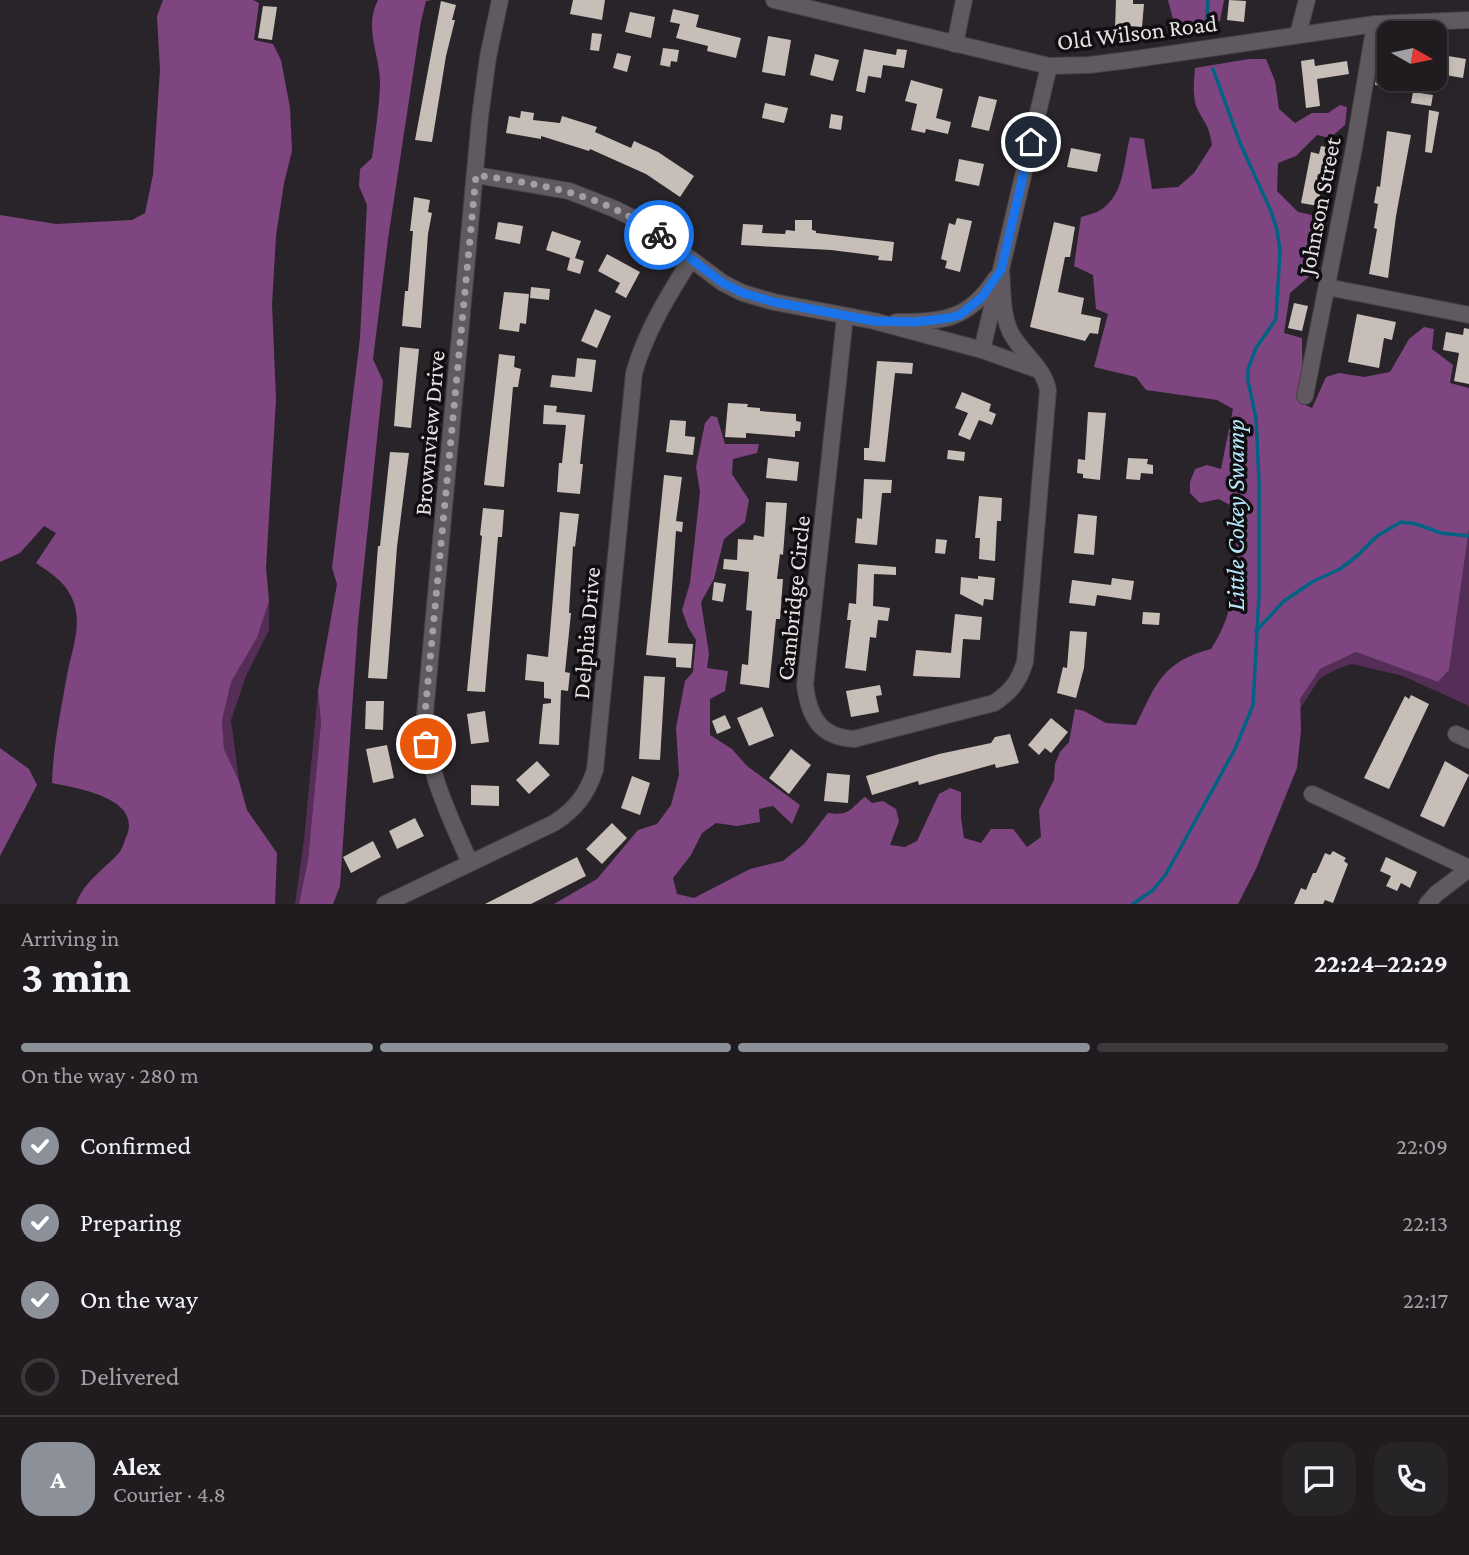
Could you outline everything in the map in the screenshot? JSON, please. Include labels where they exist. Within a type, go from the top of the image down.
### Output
[{"type":"street","name":"Brownview Drive","points":[[470,863],[433,776],[426,744],[425,713],[486,69],[500,0]]},
{"type":"street","name":"Old Wilson Road","points":[[774,0],[1049,66],[1129,61],[1375,24],[1469,20]]},
{"type":"street","points":[[955,44],[964,0]]},
{"type":"street","points":[[1298,34],[1307,0]]},
{"type":"street","name":"Johnson Street","points":[[1305,396],[1375,24]]},
{"type":"street","points":[[982,349],[1049,66]]},
{"type":"street","points":[[476,175],[545,185],[591,199],[641,222],[723,283],[743,293],[845,317],[874,321],[982,349],[1038,370]]},
{"type":"street","name":"Delphia Drive","points":[[385,904],[554,823],[580,803],[589,789],[596,770],[634,373],[654,321],[691,259]]},
{"type":"street","points":[[874,321],[936,321],[960,315],[982,297],[1001,270]]},
{"type":"street","points":[[1001,270],[1003,303],[1010,332],[1038,370]]},
{"type":"street","points":[[1326,287],[1469,315]]},
{"type":"street","name":"Cambridge Circle","points":[[845,317],[806,685],[807,702],[816,719],[825,732],[837,738],[854,739],[973,710],[994,703],[1009,693],[1020,679],[1025,662],[1048,390],[1046,377],[1038,370]]},
{"type":"street","points":[[1312,794],[1469,868],[1427,904]]},
{"type":"shaded area","points":[[163,0],[253,0],[259,3],[254,40],[273,44],[281,60],[290,108],[292,151],[276,236],[272,304],[276,399],[266,568],[269,601],[257,638],[231,682],[222,721],[224,749],[239,781],[247,810],[277,853],[275,904],[76,904],[88,883],[120,852],[129,822],[125,812],[104,797],[52,783],[58,729],[77,625],[75,606],[68,591],[56,577],[36,563],[56,533],[44,526],[20,553],[0,562],[0,215],[56,224],[132,220],[145,213],[153,175],[160,70],[157,16]]},
{"type":"shaded area","points":[[378,0],[432,0],[426,1],[421,21],[373,359],[383,381],[358,623],[340,886],[333,904],[299,904],[308,860],[321,722],[318,691],[337,584],[332,568],[360,338],[367,205],[359,186],[360,169],[372,158],[379,104],[380,75],[372,32]]},
{"type":"shaded area","points":[[1168,0],[1224,0],[1220,21],[1176,31]]},
{"type":"shaded area","points":[[1249,59],[1266,59],[1275,81],[1279,109],[1295,123],[1312,113],[1328,113],[1340,105],[1347,107],[1345,125],[1330,138],[1317,135],[1296,156],[1278,163],[1277,191],[1298,212],[1317,216],[1318,259],[1311,275],[1290,293],[1284,333],[1302,338],[1303,404],[1312,408],[1326,377],[1339,373],[1364,377],[1390,372],[1409,339],[1424,327],[1434,329],[1432,349],[1453,365],[1450,383],[1469,388],[1469,529],[1449,670],[1438,682],[1356,652],[1320,669],[1300,699],[1301,731],[1297,768],[1256,869],[1238,904],[554,904],[597,879],[638,830],[657,824],[671,805],[679,775],[676,728],[685,681],[693,672],[696,640],[682,610],[690,583],[700,492],[696,467],[705,423],[711,416],[717,417],[725,444],[759,444],[757,453],[733,459],[732,474],[749,500],[745,522],[724,539],[714,579],[701,602],[709,654],[707,668],[728,671],[725,691],[710,699],[710,735],[732,749],[747,766],[800,805],[792,824],[773,806],[759,809],[760,822],[737,826],[716,823],[702,833],[691,855],[673,878],[677,894],[694,898],[750,869],[783,861],[804,844],[828,813],[846,812],[865,797],[872,803],[883,801],[896,809],[899,821],[890,845],[905,847],[917,841],[939,794],[950,788],[961,792],[964,838],[981,843],[991,829],[1013,829],[1027,847],[1041,837],[1039,810],[1054,780],[1055,764],[1060,752],[1069,742],[1075,709],[1106,723],[1136,725],[1163,676],[1181,661],[1211,649],[1227,617],[1235,581],[1233,507],[1219,499],[1200,503],[1190,493],[1190,482],[1195,469],[1207,465],[1221,469],[1233,409],[1217,400],[1146,390],[1136,377],[1094,367],[1108,314],[1096,309],[1093,275],[1074,266],[1081,217],[1097,212],[1113,198],[1121,179],[1130,137],[1144,139],[1152,189],[1178,187],[1194,173],[1212,145],[1208,129],[1195,103],[1195,68]]},
{"type":"shaded area","points":[[1469,529],[1469,706],[1403,676],[1352,664],[1319,679],[1300,709],[1300,699],[1320,669],[1356,652],[1438,682],[1449,670]]},
{"type":"shaded area","points":[[269,601],[269,630],[246,676],[231,720],[239,781],[224,749],[222,721],[231,682],[257,638]]},
{"type":"shaded area","points":[[318,691],[321,722],[308,860],[299,904],[295,904],[304,840]]},
{"type":"shaded area","points":[[0,748],[29,769],[37,785],[0,856]]},
{"type":"building","points":[[573,0],[605,0],[602,20],[570,14]]},
{"type":"building","points":[[1116,0],[1133,0],[1133,4],[1144,4],[1142,27],[1129,26],[1129,31],[1115,30]]},
{"type":"building","points":[[1229,0],[1246,1],[1244,22],[1227,20]]},
{"type":"building","points":[[441,1],[456,5],[452,20],[455,20],[446,56],[432,142],[415,140]]},
{"type":"building","points":[[263,6],[277,7],[272,40],[258,38]]},
{"type":"building","points":[[673,9],[699,15],[696,27],[741,38],[736,58],[707,51],[708,46],[676,38],[680,24],[670,22]]},
{"type":"building","points":[[630,12],[655,17],[651,38],[625,32]]},
{"type":"building","points":[[592,33],[602,34],[599,51],[590,50]]},
{"type":"building","points":[[768,36],[791,40],[785,76],[762,72]]},
{"type":"building","points":[[663,48],[679,50],[677,62],[671,61],[670,67],[660,65]]},
{"type":"building","points":[[864,49],[896,55],[897,49],[907,50],[904,68],[883,65],[881,78],[868,76],[865,93],[856,91]]},
{"type":"building","points":[[617,53],[631,56],[627,72],[613,68]]},
{"type":"building","points":[[815,54],[839,60],[833,81],[810,75]]},
{"type":"building","points":[[1448,56],[1466,59],[1463,78],[1447,75]]},
{"type":"building","points":[[1314,59],[1315,66],[1347,61],[1349,74],[1317,79],[1320,106],[1306,108],[1301,61]]},
{"type":"building","points":[[911,80],[943,89],[936,118],[951,122],[948,134],[926,129],[925,133],[911,130],[917,104],[905,101]]},
{"type":"building","points":[[1413,92],[1433,95],[1431,106],[1411,103]]},
{"type":"building","points":[[979,96],[997,100],[989,131],[971,127]]},
{"type":"building","points":[[765,103],[788,108],[784,123],[762,118]]},
{"type":"building","points":[[1429,110],[1439,112],[1432,153],[1425,152]]},
{"type":"building","points":[[521,111],[534,113],[533,120],[560,123],[562,116],[597,127],[595,132],[631,148],[634,141],[658,152],[694,176],[680,197],[646,174],[590,149],[589,151],[541,136],[541,139],[506,133],[509,116],[520,118]]},
{"type":"building","points":[[831,114],[843,116],[841,130],[829,128]]},
{"type":"building","points":[[1387,131],[1411,135],[1388,278],[1369,274],[1377,229],[1374,228],[1378,204],[1374,203],[1377,186],[1380,187]]},
{"type":"building","points":[[1321,146],[1335,149],[1331,168],[1325,166],[1318,206],[1301,203],[1311,152],[1319,154]]},
{"type":"building","points":[[1071,148],[1101,154],[1097,172],[1067,167]]},
{"type":"building","points":[[959,159],[984,164],[979,186],[955,181]]},
{"type":"building","points":[[414,197],[430,200],[428,212],[432,213],[421,328],[402,326],[405,291],[408,291]]},
{"type":"building","points":[[957,218],[972,221],[960,272],[945,268],[947,261],[941,259],[949,223],[955,225]]},
{"type":"building","points":[[795,220],[812,220],[812,230],[816,233],[894,242],[892,261],[878,260],[879,256],[831,250],[741,245],[743,224],[763,225],[762,233],[785,234],[786,230],[795,231]]},
{"type":"building","points":[[498,222],[523,226],[520,244],[495,239]]},
{"type":"building","points":[[1054,222],[1075,227],[1070,257],[1065,257],[1058,292],[1084,298],[1081,314],[1101,318],[1098,334],[1090,333],[1085,341],[1030,327]]},
{"type":"building","points":[[552,231],[581,241],[575,258],[584,261],[580,274],[567,270],[570,258],[546,250]]},
{"type":"building","points":[[607,254],[640,272],[626,298],[615,292],[620,283],[598,271]]},
{"type":"building","points":[[531,287],[550,289],[549,300],[530,298]]},
{"type":"building","points":[[504,292],[529,294],[526,324],[520,323],[519,332],[499,329]]},
{"type":"building","points":[[1294,303],[1308,306],[1302,331],[1288,328]]},
{"type":"building","points":[[595,309],[611,316],[597,348],[581,341]]},
{"type":"building","points":[[1357,314],[1396,322],[1392,340],[1384,338],[1379,368],[1348,362]]},
{"type":"building","points":[[1464,328],[1469,329],[1469,384],[1454,381],[1459,353],[1443,350],[1446,332],[1463,335]]},
{"type":"building","points":[[400,347],[419,349],[411,428],[394,426]]},
{"type":"building","points":[[499,354],[515,356],[514,367],[521,369],[518,387],[513,387],[504,487],[484,485]]},
{"type":"building","points":[[577,358],[596,360],[592,392],[550,387],[552,375],[575,377]]},
{"type":"building","points":[[877,361],[913,363],[912,374],[895,373],[885,462],[864,460],[864,448],[869,448]]},
{"type":"building","points":[[962,392],[991,404],[989,411],[996,414],[992,425],[979,420],[970,440],[958,435],[968,413],[955,408]]},
{"type":"building","points":[[728,403],[748,404],[747,407],[760,408],[760,411],[796,414],[796,421],[801,422],[800,431],[795,431],[795,437],[746,433],[746,438],[725,437]]},
{"type":"building","points":[[544,405],[557,406],[556,412],[585,415],[580,494],[557,492],[566,425],[543,424]]},
{"type":"building","points":[[1088,412],[1106,413],[1100,480],[1083,478],[1083,474],[1077,473],[1078,459],[1085,460]]},
{"type":"building","points":[[670,420],[686,421],[685,436],[695,437],[693,455],[666,452]]},
{"type":"building","points":[[948,450],[965,452],[964,461],[947,459]]},
{"type":"building","points":[[390,452],[409,453],[397,547],[387,679],[368,678],[378,546]]},
{"type":"building","points":[[768,458],[799,462],[797,481],[766,478]]},
{"type":"building","points":[[1128,458],[1148,459],[1147,464],[1153,465],[1153,474],[1141,473],[1140,480],[1126,479]]},
{"type":"building","points":[[664,475],[682,477],[676,521],[683,522],[682,532],[676,531],[668,643],[693,644],[691,668],[676,667],[676,658],[646,655]]},
{"type":"building","points":[[864,479],[892,480],[891,493],[882,493],[877,545],[855,543],[857,518],[862,519]]},
{"type":"building","points":[[979,496],[1002,498],[1001,521],[997,521],[995,561],[979,559],[980,538],[975,538]]},
{"type":"building","points":[[766,502],[787,503],[783,555],[780,554],[777,579],[783,579],[780,619],[776,619],[769,688],[740,684],[742,664],[748,665],[752,611],[746,610],[749,572],[723,569],[724,559],[737,560],[738,539],[753,540],[754,535],[764,537]]},
{"type":"building","points":[[483,508],[504,510],[502,537],[498,537],[485,692],[467,691]]},
{"type":"building","points":[[560,512],[579,514],[575,547],[573,546],[571,613],[565,672],[570,673],[568,691],[561,690],[559,745],[539,744],[543,704],[551,703],[551,699],[544,698],[544,682],[525,680],[527,654],[548,657]]},
{"type":"building","points":[[1078,514],[1097,516],[1094,555],[1074,553]]},
{"type":"building","points":[[936,539],[947,540],[945,554],[935,553]]},
{"type":"building","points":[[858,564],[896,567],[896,575],[874,574],[873,606],[890,608],[888,621],[878,620],[876,638],[870,637],[866,671],[845,668],[851,620],[847,620],[849,603],[856,604]]},
{"type":"building","points":[[978,576],[995,578],[993,600],[984,599],[983,606],[960,594],[961,577],[978,579]]},
{"type":"building","points":[[1112,578],[1134,581],[1131,600],[1097,595],[1095,606],[1069,603],[1072,580],[1111,585]]},
{"type":"building","points":[[714,582],[726,584],[723,602],[712,600]]},
{"type":"building","points":[[1143,612],[1160,613],[1159,625],[1142,624]]},
{"type":"building","points":[[955,614],[982,617],[980,640],[963,639],[960,678],[913,676],[916,650],[951,653]]},
{"type":"building","points":[[1070,631],[1087,632],[1084,668],[1076,698],[1057,693],[1063,667],[1067,668]]},
{"type":"building","points":[[644,676],[665,677],[660,760],[639,759]]},
{"type":"building","points":[[880,685],[882,695],[876,696],[879,712],[851,717],[846,691]]},
{"type":"building","points":[[1411,695],[1429,704],[1389,789],[1364,778],[1405,696],[1409,699]]},
{"type":"building","points":[[366,701],[384,701],[383,730],[365,729]]},
{"type":"building","points":[[762,707],[774,736],[749,746],[737,718]]},
{"type":"building","points":[[485,711],[489,742],[471,744],[467,714]]},
{"type":"building","points":[[725,715],[731,728],[717,734],[712,721]]},
{"type":"building","points":[[1051,718],[1068,732],[1051,753],[1045,748],[1039,755],[1028,745]]},
{"type":"building","points":[[1010,734],[1019,763],[996,768],[995,764],[919,785],[918,781],[872,795],[866,776],[939,754],[991,743],[995,737]]},
{"type":"building","points":[[387,745],[394,778],[373,783],[366,749]]},
{"type":"building","points":[[791,749],[811,765],[789,794],[769,778]]},
{"type":"building","points":[[537,761],[550,775],[529,794],[516,780]]},
{"type":"building","points":[[1445,761],[1469,775],[1444,827],[1420,816]]},
{"type":"building","points":[[827,773],[850,775],[848,803],[824,801]]},
{"type":"building","points":[[632,776],[650,783],[640,815],[621,808]]},
{"type":"building","points":[[471,785],[499,786],[499,806],[471,805]]},
{"type":"building","points":[[415,818],[424,836],[397,849],[389,831]]},
{"type":"building","points":[[612,823],[627,838],[602,864],[586,849]]},
{"type":"building","points":[[373,841],[381,857],[351,873],[343,857]]},
{"type":"building","points":[[1333,851],[1346,858],[1344,861],[1348,864],[1333,903],[1325,900],[1323,904],[1294,904],[1301,888],[1306,890],[1325,853],[1330,855]]},
{"type":"building","points":[[577,857],[586,876],[531,904],[485,904]]},
{"type":"building","points":[[1386,857],[1417,872],[1410,888],[1401,883],[1397,891],[1386,886],[1391,876],[1380,871]]},
{"type":"waterway","name":"Little Cokey Swamp","points":[[1206,28],[1208,0]]},
{"type":"waterway","name":"Little Cokey Swamp","points":[[1133,904],[1153,890],[1166,874],[1235,749],[1253,705],[1259,595],[1259,482],[1256,418],[1248,369],[1256,348],[1276,319],[1280,250],[1271,211],[1240,143],[1213,69]]},
{"type":"waterway","points":[[1256,631],[1284,601],[1312,582],[1340,569],[1377,536],[1401,522],[1441,533],[1469,536]]},
{"type":"way so far","points":[[426,744],[425,713],[476,175],[569,191],[615,209],[659,235]]},
{"type":"route","points":[[659,235],[723,283],[743,293],[774,302],[874,321],[916,322],[949,318],[969,309],[982,297],[1001,270],[1031,142]]}]
